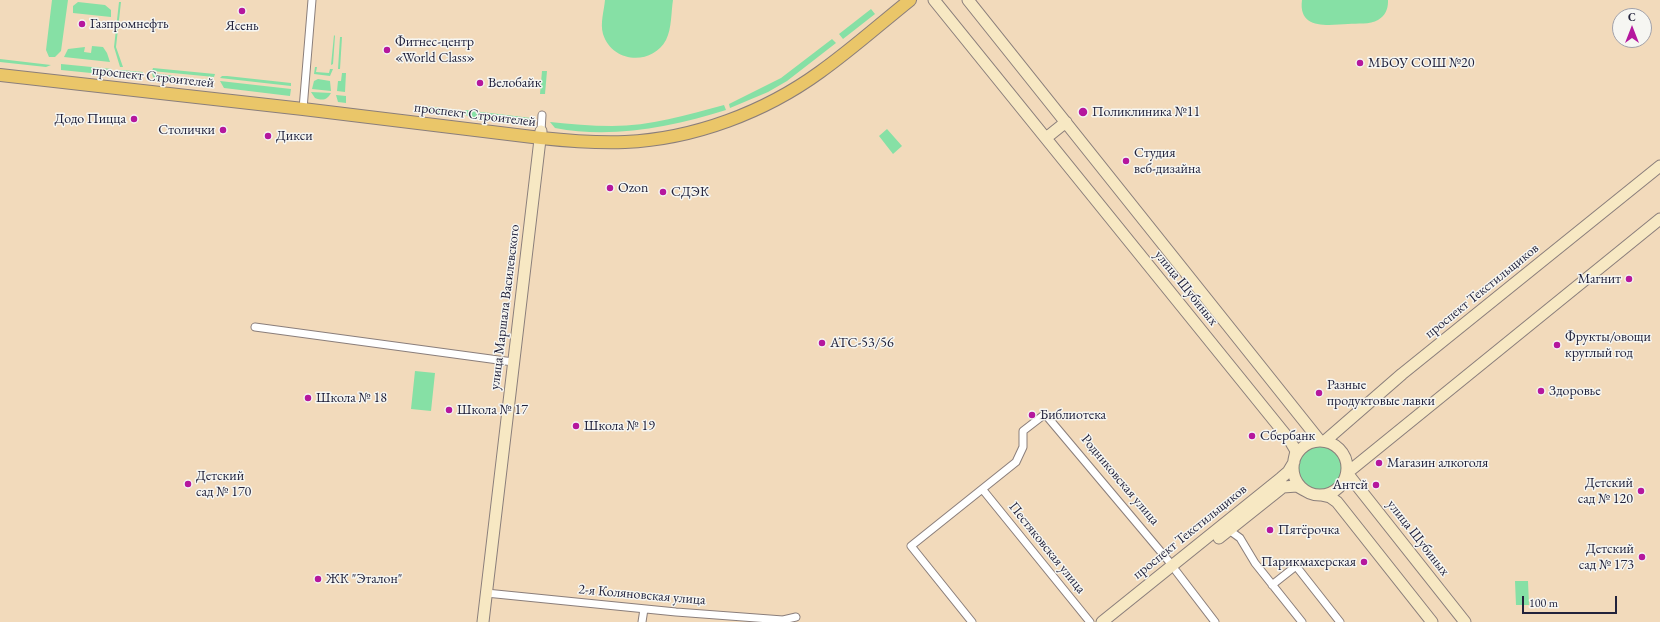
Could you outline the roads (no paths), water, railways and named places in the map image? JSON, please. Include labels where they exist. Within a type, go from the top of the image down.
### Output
[{"type":"main road","name":"проспект Строителей","points":[[541,135],[626,135],[654,132],[688,125],[727,113],[758,100],[794,81],[815,67],[899,0]]},
{"type":"main road","name":"проспект Строителей","points":[[0,68],[541,135],[580,142],[626,142],[656,139],[724,122],[780,96],[820,72],[910,0]]},
{"type":"main road","name":"улица Шубиных","points":[[934,0],[1290,438],[1296,451],[1294,461]]},
{"type":"main road","name":"улица Шубиных","points":[[968,0],[1323,441]]},
{"type":"main road","name":"проспект Строителей","points":[[0,75],[303,105]]},
{"type":"main road","points":[[1046,138],[1066,122]]},
{"type":"main road","name":"улица Маршала Василевского","points":[[483,622],[541,135]]},
{"type":"main road","name":"проспект Текстильщиков","points":[[1323,441],[1402,374],[1660,166]]},
{"type":"main road","points":[[1321,495],[1329,494],[1339,488],[1347,474],[1660,219]]},
{"type":"main road","points":[[1347,474],[1346,460],[1341,451],[1334,444],[1323,441],[1311,442],[1302,448],[1294,461],[1296,480],[1304,490],[1312,494],[1330,497],[1337,502],[1432,622]]},
{"type":"main road","name":"проспект Текстильщиков","points":[[1114,622],[1174,568],[1288,472],[1294,461]]},
{"type":"main road","name":"улица Шубиных","points":[[1347,474],[1465,622]]},
{"type":"main road","name":"проспект Текстильщиков","points":[[1102,622],[1174,568],[1229,530],[1283,487],[1297,486],[1304,490]]},
{"type":"street","points":[[303,105],[312,0]]},
{"type":"street","name":"улица Маршала Василевского","points":[[541,135],[542,115]]},
{"type":"street","points":[[255,327],[514,362]]},
{"type":"street","name":"Родниковская улица","points":[[983,490],[1016,462],[1023,448],[1023,431],[1046,414],[1174,568],[1215,622]]},
{"type":"street","points":[[972,622],[911,546],[983,490]]},
{"type":"street","name":"Пестяковская улица","points":[[983,490],[1090,622]]},
{"type":"street","points":[[1229,530],[1240,538],[1255,563],[1302,622]]},
{"type":"street","points":[[1272,585],[1296,566],[1340,622]]},
{"type":"street","name":"2-я Коляновская улица","points":[[486,593],[644,609],[783,620],[796,617]]},
{"type":"street","points":[[642,622],[644,609]]},
{"type":"place","name":"Ясень","points":[[242,11]]},
{"type":"place","name":"Газпромнефть","points":[[82,24]]},
{"type":"place","name":"Фитнес-центр «World Class»","points":[[387,50]]},
{"type":"place","name":"МБОУ СОШ №20","points":[[1360,63]]},
{"type":"place","name":"Велобайк","points":[[480,83]]},
{"type":"place","name":"Поликлиника №11","points":[[1083,112]]},
{"type":"place","name":"Додо Пицца","points":[[134,119]]},
{"type":"place","name":"Столички","points":[[223,130]]},
{"type":"place","name":"Дикси","points":[[268,136]]},
{"type":"place","name":"Студия веб-дизайна","points":[[1126,161]]},
{"type":"place","name":"Ozon","points":[[610,188]]},
{"type":"place","name":"СДЭК","points":[[663,192]]},
{"type":"place","name":"Магнит","points":[[1629,279]]},
{"type":"place","name":"АТС-53/56","points":[[822,343]]},
{"type":"place","name":"Фрукты/овощи круглый год","points":[[1557,345]]},
{"type":"place","name":"Здоровье","points":[[1541,391]]},
{"type":"place","name":"Разные продуктовые лавки","points":[[1319,393]]},
{"type":"place","name":"Школа № 18","points":[[308,398]]},
{"type":"place","name":"Школа № 17","points":[[449,410]]},
{"type":"place","name":"Библиотека","points":[[1032,415]]},
{"type":"place","name":"Школа № 19","points":[[576,426]]},
{"type":"place","name":"Сбербанк","points":[[1252,436]]},
{"type":"place","name":"Магазин алкоголя","points":[[1379,463]]},
{"type":"place","name":"Детский сад № 170","points":[[188,484]]},
{"type":"place","name":"Антей","points":[[1376,485]]},
{"type":"place","name":"Детский сад № 120","points":[[1641,491]]},
{"type":"place","name":"Пятёрочка","points":[[1270,530]]},
{"type":"place","name":"Детский сад № 173","points":[[1642,557]]},
{"type":"place","name":"Парикмахерская","points":[[1364,562]]},
{"type":"place","name":"ЖК \"Эталон\"","points":[[318,579]]}]
